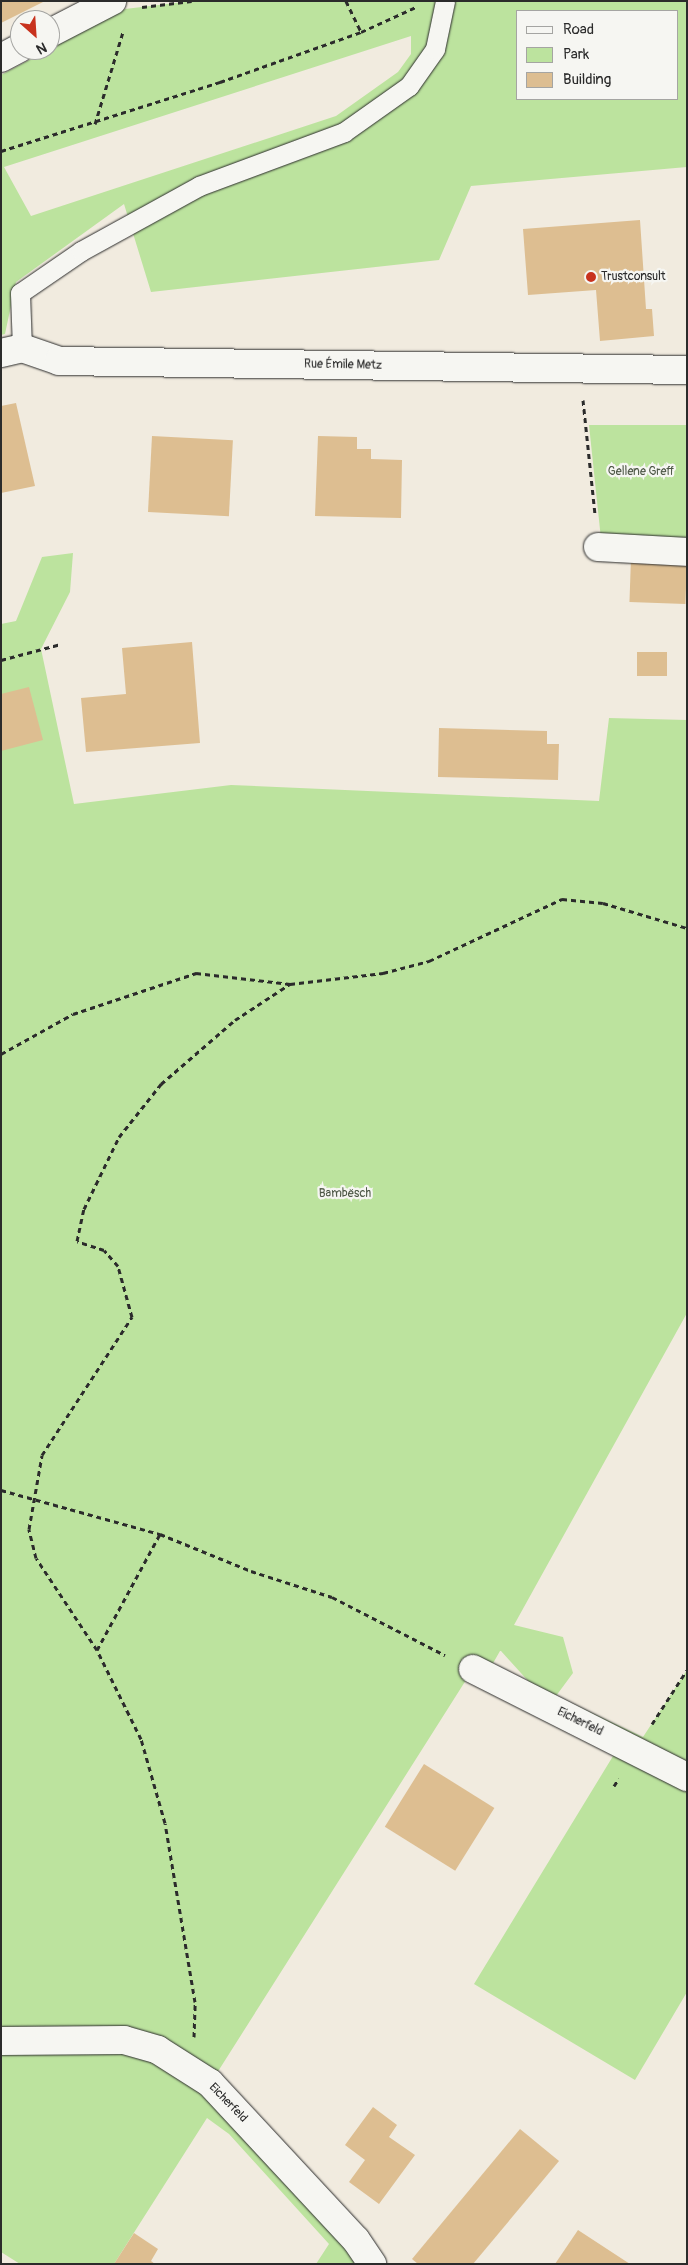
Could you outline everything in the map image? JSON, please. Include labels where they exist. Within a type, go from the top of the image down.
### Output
[{"type":"street","points":[[60,28],[112,1]]},
{"type":"street","name":"Rue Émile Metz","points":[[11,350],[59,360],[687,370]]},
{"type":"street","points":[[598,547],[687,552]]},
{"type":"street","name":"Eicherfeld","points":[[473,1669],[687,1777]]},
{"type":"street","name":"Eicherfeld","points":[[1,2041],[124,2040],[158,2050],[210,2083],[356,2240],[372,2264]]},
{"type":"lane","points":[[11,350],[20,293],[81,251],[199,186],[344,132],[409,86],[435,49],[445,1]]},
{"type":"path","points":[[139,7],[192,1]]},
{"type":"path","points":[[346,1],[361,32]]},
{"type":"path","points":[[1,151],[94,124],[361,32],[420,5]]},
{"type":"path","points":[[94,124],[125,26]]},
{"type":"path","points":[[580,369],[598,547]]},
{"type":"path","points":[[1,660],[61,644]]},
{"type":"path","points":[[1,1054],[73,1014],[196,973],[290,984],[383,974],[429,961],[562,899],[603,903],[687,928]]},
{"type":"path","points":[[194,2072],[195,2002],[165,1823],[141,1739],[97,1650],[36,1558],[29,1529],[42,1455],[132,1317],[118,1266],[104,1250],[77,1241],[84,1209],[119,1137],[161,1084],[235,1020],[290,984]]},
{"type":"path","points":[[1,1490],[160,1534],[251,1571],[332,1597],[473,1669]]},
{"type":"path","points":[[97,1650],[160,1534]]},
{"type":"green space","points":[[192,1],[687,1],[687,167],[471,186],[439,260],[151,292],[124,204],[16,282],[5,334],[1,335],[1,75],[29,60],[60,60],[60,44],[125,9]],"holes":[[[411,36],[411,54],[398,72],[336,116],[31,216],[4,167]]]},
{"type":"green space","name":"Gellene Greff","points":[[589,425],[687,425],[687,544],[601,539]]},
{"type":"green space","name":"Bambësch","points":[[73,553],[70,592],[41,649],[74,804],[231,785],[599,801],[609,718],[687,720],[687,1313],[514,1625],[563,1637],[573,1673],[556,1696],[643,1737],[687,1670],[687,1992],[635,2080],[474,1984],[621,1743],[473,1669],[217,2073],[384,2264],[316,2264],[329,2244],[229,2134],[207,2118],[114,2264],[20,2264],[1,2252],[1,624],[16,621],[42,557]],"holes":[[[501,1651],[530,1683],[492,1665]]]},
{"type":"building","points":[[1,1],[45,1],[27,10],[10,10],[10,18],[1,23]]},
{"type":"building","points":[[640,220],[646,309],[652,309],[654,336],[600,341],[596,290],[528,295],[523,229]]},
{"type":"building","points":[[16,403],[35,486],[1,493],[1,406]]},
{"type":"building","points":[[152,436],[233,440],[229,516],[148,512]]},
{"type":"building","points":[[318,436],[357,437],[357,449],[371,449],[371,459],[402,460],[401,518],[315,516]]},
{"type":"building","points":[[631,558],[687,560],[685,604],[629,602]]},
{"type":"building","points":[[192,642],[200,743],[86,752],[81,698],[126,694],[122,648]]},
{"type":"building","points":[[637,652],[667,652],[667,676],[637,676]]},
{"type":"building","points":[[29,687],[43,740],[1,751],[1,694]]},
{"type":"building","points":[[439,728],[547,731],[547,744],[559,744],[558,780],[438,777]]},
{"type":"building","points":[[424,1764],[494,1808],[455,1871],[385,1827]]},
{"type":"building","points":[[373,2107],[397,2125],[389,2137],[415,2155],[379,2204],[349,2182],[365,2160],[345,2145]]},
{"type":"building","points":[[520,2129],[559,2161],[473,2264],[418,2264],[412,2259]]},
{"type":"building","points":[[578,2230],[630,2264],[555,2264]]},
{"type":"building","points":[[134,2233],[158,2249],[151,2261],[155,2264],[114,2264]]},
{"type":"place","name":"Trustconsult","points":[[591,277]]}]
